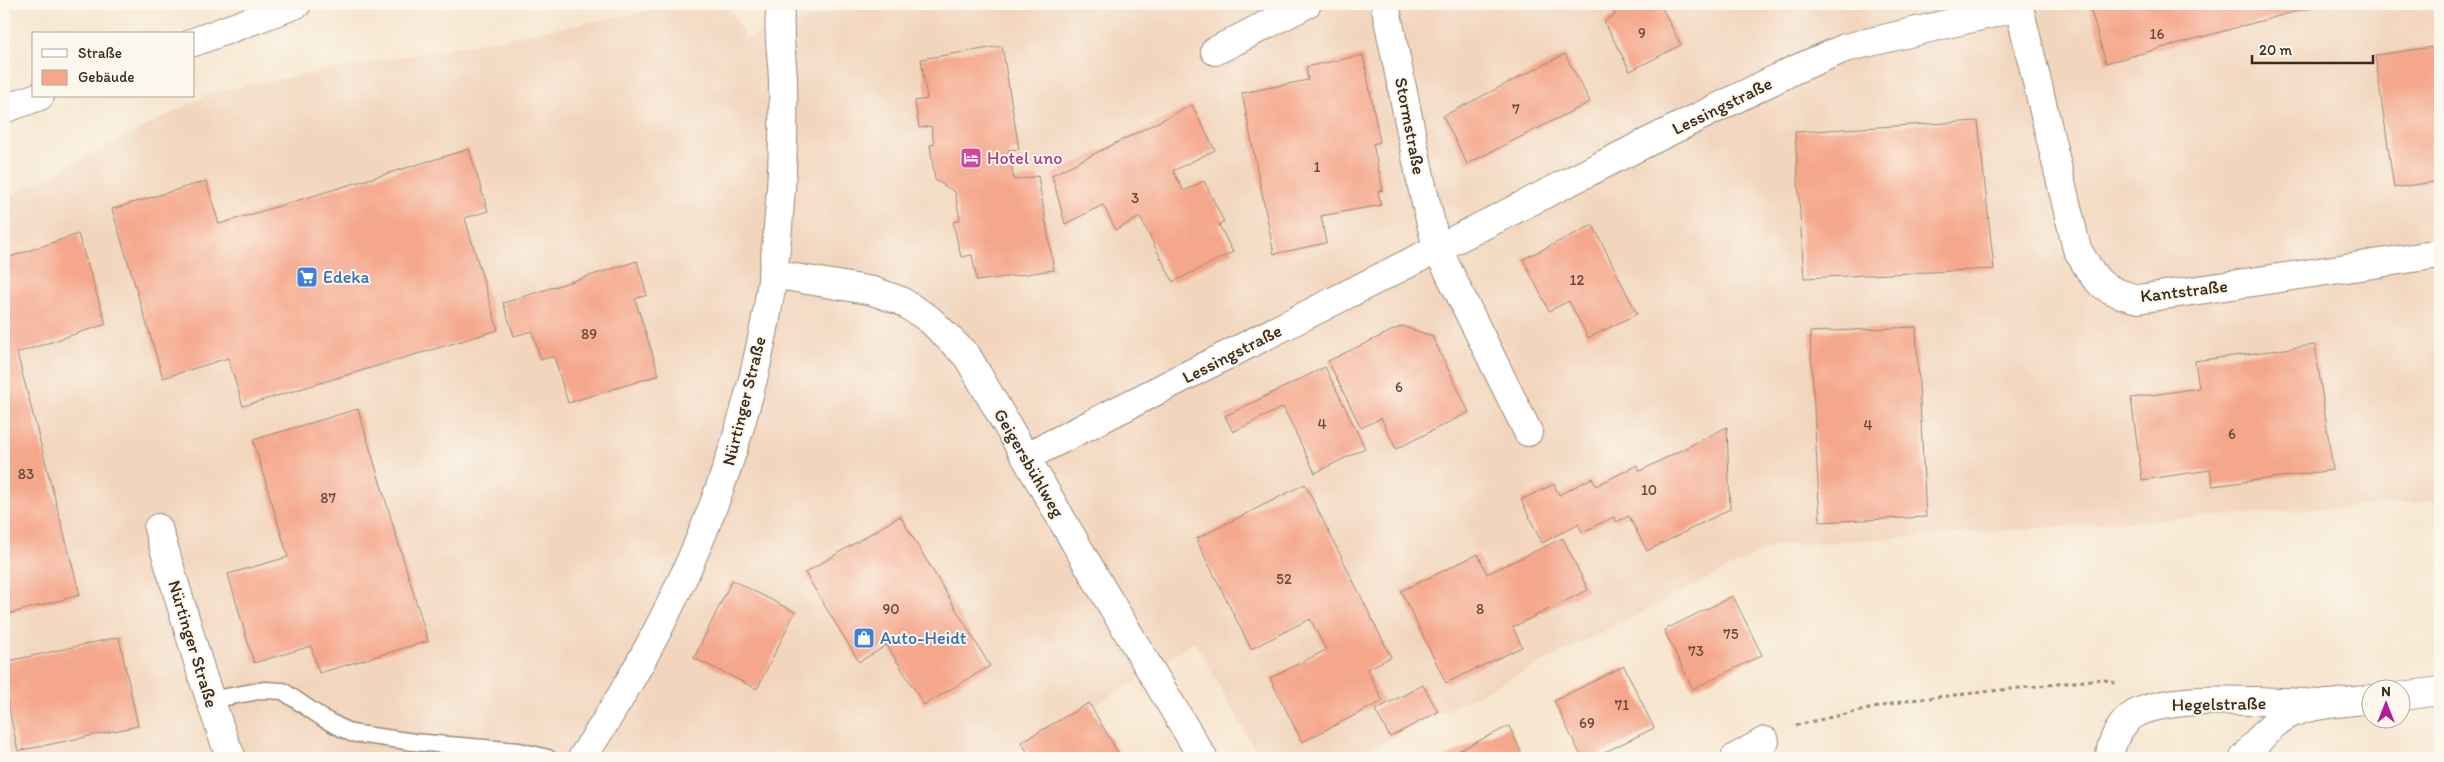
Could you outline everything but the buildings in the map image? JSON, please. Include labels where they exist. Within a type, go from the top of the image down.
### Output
[{"type":"street","points":[[195,42],[297,4]]},
{"type":"street","points":[[1215,50],[1307,4]]},
{"type":"street","name":"Stormstraße","points":[[1385,4],[1422,191],[1437,248]]},
{"type":"street","name":"Nürtinger Straße","points":[[582,758],[637,668],[704,532],[728,469],[746,408],[772,274],[779,218],[783,155],[783,81],[779,6]]},
{"type":"street","name":"Lessingstraße","points":[[1026,457],[1240,351],[1437,248],[1794,70],[1845,48],[2018,6]]},
{"type":"street","name":"Kantstraße","points":[[2018,6],[2077,249],[2092,276],[2112,293],[2138,299],[2440,254]]},
{"type":"street","points":[[4,109],[34,98]]},
{"type":"street","points":[[1437,248],[1528,432]]},
{"type":"street","name":"Geigersbühlweg","points":[[772,274],[873,291],[901,301],[929,319],[967,356],[1203,758]]},
{"type":"street","name":"Nürtinger Straße","points":[[158,528],[210,700],[224,743],[232,758]]},
{"type":"street","points":[[2412,695],[2440,691]]},
{"type":"street","name":"Hegelstraße","points":[[2110,758],[2113,740],[2121,727],[2135,714],[2158,706],[2209,700],[2328,704]]},
{"type":"street","name":"Hegelstraße","points":[[2244,758],[2275,723],[2289,714],[2328,704],[2362,700]]},
{"type":"street","points":[[1735,758],[1765,741]]},
{"type":"lane","points":[[210,700],[264,690],[283,691],[324,719],[352,733],[414,742],[519,752],[548,758]]},
{"type":"path","points":[[1765,741],[1800,722],[1910,700],[2102,679],[2128,687],[2135,714]]},
{"type":"shaded area","points":[[688,4],[727,4],[745,38],[862,4],[2440,4],[2440,501],[1773,546],[1353,758],[1260,758],[1194,641],[1133,683],[1003,758],[214,758],[211,753],[186,758],[4,758],[4,199],[212,92]]},
{"type":"place","name":"Hotel uno","points":[[971,158]]},
{"type":"place","name":"Edeka","points":[[307,277]]},
{"type":"place","name":"Auto-Heidt","points":[[864,638]]}]
